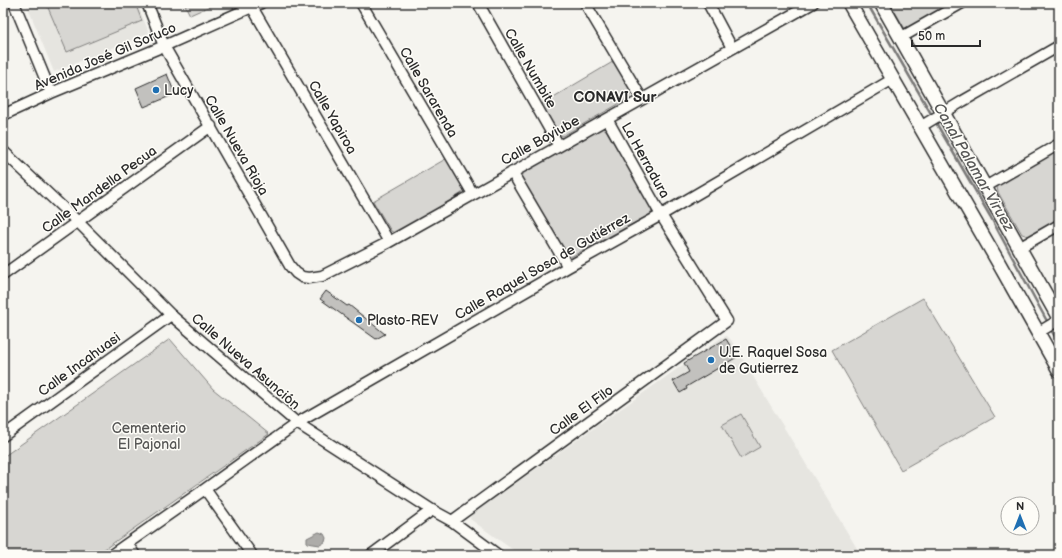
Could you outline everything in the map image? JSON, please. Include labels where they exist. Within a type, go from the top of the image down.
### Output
[{"type":"main road","points":[[849,3],[893,79],[923,126],[1041,331],[1059,370]]},
{"type":"main road","points":[[881,3],[941,115],[985,187],[1058,320]]},
{"type":"street","points":[[14,3],[51,93]]},
{"type":"street","name":"Calle Nueva Rioja","points":[[146,3],[164,46],[290,266],[302,277],[310,278],[322,276]]},
{"type":"street","name":"Calle Sararenda","points":[[362,3],[473,194]]},
{"type":"street","name":"Calle Numbite","points":[[478,3],[559,146]]},
{"type":"street","points":[[585,3],[642,100]]},
{"type":"street","points":[[708,3],[732,48]]},
{"type":"street","name":"Calle Boyiube","points":[[322,276],[390,242],[813,3]]},
{"type":"street","points":[[900,38],[962,3]]},
{"type":"street","name":"Avenida José Gil Soruco","points":[[3,115],[257,5]]},
{"type":"street","name":"Calle Yapiroa","points":[[257,5],[390,242]]},
{"type":"street","points":[[923,126],[963,101],[1059,46]]},
{"type":"street","name":"Calle Raquel Sosa de Gutiérrez","points":[[111,555],[205,490],[296,423],[893,79]]},
{"type":"street","name":"La Herradura","points":[[607,119],[661,214],[727,321]]},
{"type":"street","name":"Calle Mandella Pecua","points":[[3,275],[211,126]]},
{"type":"street","points":[[985,187],[1059,144]]},
{"type":"street","name":"Calle Nueva Asunción","points":[[3,151],[78,222],[171,315],[296,423],[432,510],[452,521],[495,554]]},
{"type":"street","points":[[512,172],[568,267]]},
{"type":"street","points":[[1019,248],[1059,225]]},
{"type":"street","name":"Calle Incahuasi","points":[[3,436],[171,315]]},
{"type":"street","points":[[1041,331],[1058,320]]},
{"type":"street","name":"Calle El Filo","points":[[452,521],[727,321]]},
{"type":"street","points":[[205,490],[252,555]]},
{"type":"street","points":[[371,555],[432,510]]},
{"type":"street","points":[[127,544],[135,555]]},
{"type":"shaded area","points":[[26,3],[137,3],[149,33],[54,72]]},
{"type":"shaded area","points":[[727,336],[731,340],[861,555],[520,555],[470,519],[471,515],[721,338]]},
{"type":"shaded area","points":[[319,532],[324,534],[326,538],[325,542],[320,545],[307,543],[307,538]]},
{"type":"green space","points":[[46,3],[135,3],[142,21],[67,52]]},
{"type":"green space","points":[[184,3],[217,3],[190,15]]},
{"type":"green space","points":[[890,3],[951,3],[905,29]]},
{"type":"green space","points":[[616,60],[632,91],[629,98],[562,136],[557,133],[540,105]]},
{"type":"green space","points":[[601,127],[606,130],[651,206],[651,214],[569,258],[565,257],[520,179],[520,174]]},
{"type":"green space","points":[[1059,149],[1059,219],[1032,235],[1028,236],[1022,234],[998,192],[997,187],[1000,182]]},
{"type":"green space","points":[[449,157],[464,185],[464,190],[462,193],[399,232],[394,233],[391,231],[373,201]]},
{"type":"green space","points":[[923,298],[995,417],[901,470],[832,350]]},
{"type":"green space","name":"Cementerio El Pajonal","points":[[170,339],[213,389],[269,434],[96,555],[3,555],[3,457]]},
{"type":"green space","points":[[741,414],[760,447],[741,458],[722,425]]},
{"type":"building","name":"Lucy","points":[[167,74],[175,94],[144,107],[136,88]]},
{"type":"building","name":"Plasto-REV","points":[[326,291],[347,306],[349,305],[385,334],[376,339],[320,299]]},
{"type":"building","points":[[726,339],[737,357],[686,387],[687,389],[680,393],[673,381],[689,372],[684,363]]},
{"type":"waterway","name":"Canal Palamar Viruez","points":[[867,3],[933,117]]},
{"type":"waterway","name":"Canal Palamar Viruez","points":[[935,121],[990,216],[1048,323]]},
{"type":"waterway","name":"Canal Palamar Viruez","points":[[1050,328],[1059,344]]},
{"type":"place","name":"Lucy","points":[[156,90]]},
{"type":"place","name":"Plasto-REV","points":[[359,320]]},
{"type":"place","name":"U.E. Raquel Sosa de Gutierrez","points":[[711,360]]},
{"type":"district","name":"CONAVI Sur","points":[[615,97]]}]
